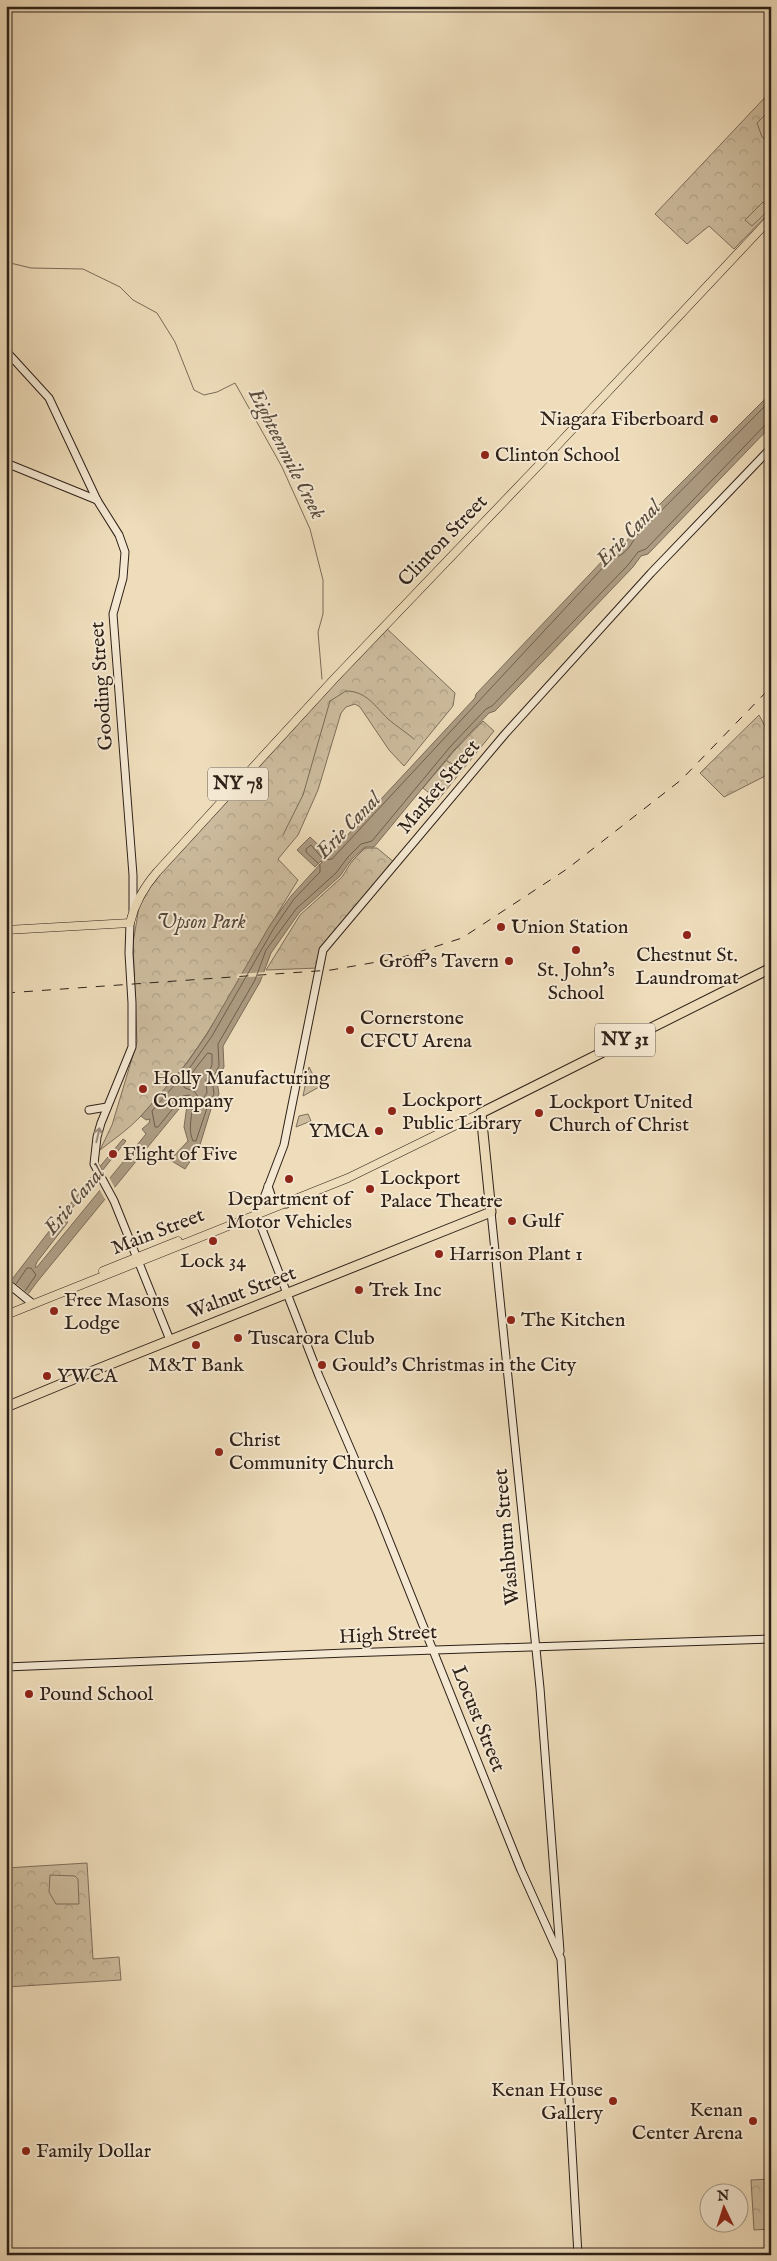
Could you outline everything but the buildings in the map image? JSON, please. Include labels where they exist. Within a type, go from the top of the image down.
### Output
[{"type":"highway","name":"NY 31","points":[[481,1113],[771,968]]},
{"type":"highway","name":"Washburn Street","points":[[481,1113],[491,1212]]},
{"type":"highway","name":"Walnut Street","points":[[6,1408],[170,1340],[491,1212]]},
{"type":"main road","name":"Clinton Street","points":[[143,890],[157,872],[334,679],[771,218]]},
{"type":"main road","name":"Gooding Street","points":[[130,922],[132,913],[143,890]]},
{"type":"main road","points":[[6,930],[130,922]]},
{"type":"main road","name":"Main Street","points":[[6,1311],[348,1178],[481,1113]]},
{"type":"main road","name":"Main Street","points":[[6,1315],[26,1304]]},
{"type":"street","name":"Gooding Street","points":[[6,351],[49,398],[97,500],[119,535],[125,552],[123,578],[113,614],[132,875],[132,913]]},
{"type":"street","name":"Market Street","points":[[258,1213],[284,1145],[323,950],[514,723],[651,573],[771,448]]},
{"type":"street","points":[[6,463],[97,500]]},
{"type":"street","points":[[132,875],[137,889],[143,890]]},
{"type":"street","name":"Gooding Street","points":[[130,922],[128,953],[132,1003],[132,1047],[107,1106],[97,1137],[94,1164],[114,1201],[137,1260]]},
{"type":"street","points":[[89,1110],[107,1106]]},
{"type":"street","points":[[268,1186],[272,1198],[282,1203]]},
{"type":"street","name":"Washburn Street","points":[[491,1212],[536,1646],[561,1958]]},
{"type":"street","name":"Locust Street","points":[[258,1213],[287,1294],[521,1870],[561,1958],[578,2255]]},
{"type":"street","points":[[137,1260],[170,1340]]},
{"type":"street","points":[[6,1282],[26,1304]]},
{"type":"street","name":"High Street","points":[[6,1668],[536,1646],[771,1639]]},
{"type":"green space","points":[[771,91],[771,211],[734,249],[709,226],[687,244],[655,214]]},
{"type":"green space","points":[[771,109],[771,143],[762,137],[757,123]]},
{"type":"green space","points":[[763,202],[770,209],[752,226],[745,220]]},
{"type":"green space","name":"Upson Park","points":[[384,626],[455,693],[453,706],[404,766],[389,750],[360,707],[355,704],[346,707],[341,713],[318,790],[298,835],[278,859],[298,880],[226,1003],[187,1062],[165,1090],[136,1121],[100,1150],[112,1125],[137,1042],[133,943],[139,907],[154,880]]},
{"type":"green space","points":[[759,715],[771,737],[771,773],[724,797],[700,773]]},
{"type":"green space","points":[[483,721],[494,731],[438,800],[423,788],[455,750]]},
{"type":"green space","points":[[365,848],[377,848],[395,863],[322,949],[318,968],[266,970],[300,915],[342,877],[352,861]]},
{"type":"green space","points":[[309,1067],[319,1087],[303,1096]]},
{"type":"green space","points":[[308,1114],[311,1121],[296,1127],[299,1116]]},
{"type":"green space","points":[[87,1863],[93,1959],[119,1957],[121,1980],[6,1987],[6,1868]]},
{"type":"green space","points":[[50,1875],[75,1876],[78,1879],[79,1904],[56,1904],[49,1892]]},
{"type":"green space","points":[[771,2179],[771,2229],[754,2230],[751,2180]]},
{"type":"water","points":[[771,393],[771,426],[648,554],[641,556],[633,567],[495,711],[489,713],[454,750],[374,847],[365,847],[351,860],[340,876],[299,913],[271,953],[260,982],[223,1046],[224,1067],[217,1081],[219,1094],[211,1109],[199,1148],[185,1169],[170,1160],[188,1141],[184,1127],[188,1098],[37,1282],[6,1324],[6,1287],[64,1212],[67,1214],[65,1220],[68,1222],[37,1262],[35,1267],[37,1267],[146,1134],[142,1129],[149,1123],[150,1119],[146,1120],[141,1116],[187,1063],[207,1034],[270,925],[291,896],[322,862],[315,867],[297,850],[310,837],[326,852],[327,856],[329,855],[475,698],[476,694],[608,555],[622,548],[630,534]]},
{"type":"water","points":[[123,1139],[126,1141],[86,1191],[82,1188]]},
{"type":"water","name":"Erie Canal","points":[[82,1190],[85,1192],[69,1212],[65,1210]]},
{"type":"pier","points":[[266,972],[265,976],[236,978],[238,974]]},
{"type":"pier","points":[[108,1175],[116,1190],[106,1201],[98,1187]]},
{"type":"pier","points":[[10,1279],[29,1294],[6,1324],[6,1283]]},
{"type":"waterway","name":"Eighteenmile Creek","points":[[6,262],[31,268],[83,269],[120,287],[133,300],[157,313],[175,342],[194,390],[204,395],[217,392],[235,383],[282,467],[310,529],[323,580],[323,614],[318,632],[322,679]]},
{"type":"waterway","name":"Eighteenmile Creek","points":[[330,701],[346,691],[365,696],[388,719],[414,739]]},
{"type":"waterway","points":[[283,835],[303,795],[330,701]]},
{"type":"waterway","name":"Eighteenmile Creek","points":[[447,761],[452,764]]},
{"type":"railway","points":[[6,993],[331,970],[400,958],[462,938],[567,869],[681,780],[771,687]]},
{"type":"place","name":"Niagara Fiberboard","points":[[714,419]]},
{"type":"place","name":"Clinton School","points":[[485,455]]},
{"type":"place","name":"Union Station","points":[[501,927]]},
{"type":"place","name":"Chestnut St. Laundromat","points":[[687,935]]},
{"type":"place","name":"St. John's School","points":[[576,950]]},
{"type":"place","name":"Groff's Tavern","points":[[509,961]]},
{"type":"place","name":"Cornerstone CFCU Arena","points":[[350,1030]]},
{"type":"place","name":"Holly Manufacturing Company","points":[[143,1089]]},
{"type":"place","name":"Lockport Public Library","points":[[392,1111]]},
{"type":"place","name":"Lockport United Church of Christ","points":[[539,1113]]},
{"type":"place","name":"YMCA","points":[[379,1131]]},
{"type":"place","name":"Flight of Five","points":[[113,1154]]},
{"type":"place","name":"Department of Motor Vehicles","points":[[289,1179]]},
{"type":"place","name":"Lockport Palace Theatre","points":[[370,1189]]},
{"type":"place","name":"Gulf","points":[[512,1221]]},
{"type":"place","name":"Lock 34","points":[[213,1241]]},
{"type":"place","name":"Harrison Plant 1","points":[[439,1254]]},
{"type":"place","name":"Trek Inc","points":[[359,1290]]},
{"type":"place","name":"Free Masons Lodge","points":[[54,1311]]},
{"type":"place","name":"The Kitchen","points":[[511,1320]]},
{"type":"place","name":"Tuscarora Club","points":[[238,1338]]},
{"type":"place","name":"M&T Bank","points":[[196,1345]]},
{"type":"place","name":"Gould's Christmas in the City","points":[[322,1365]]},
{"type":"place","name":"YWCA","points":[[47,1376]]},
{"type":"place","name":"Christ Community Church","points":[[219,1452]]},
{"type":"place","name":"Pound School","points":[[29,1694]]},
{"type":"place","name":"Kenan House Gallery","points":[[613,2101]]},
{"type":"place","name":"Kenan Center Arena","points":[[753,2121]]},
{"type":"place","name":"Family Dollar","points":[[26,2151]]}]
